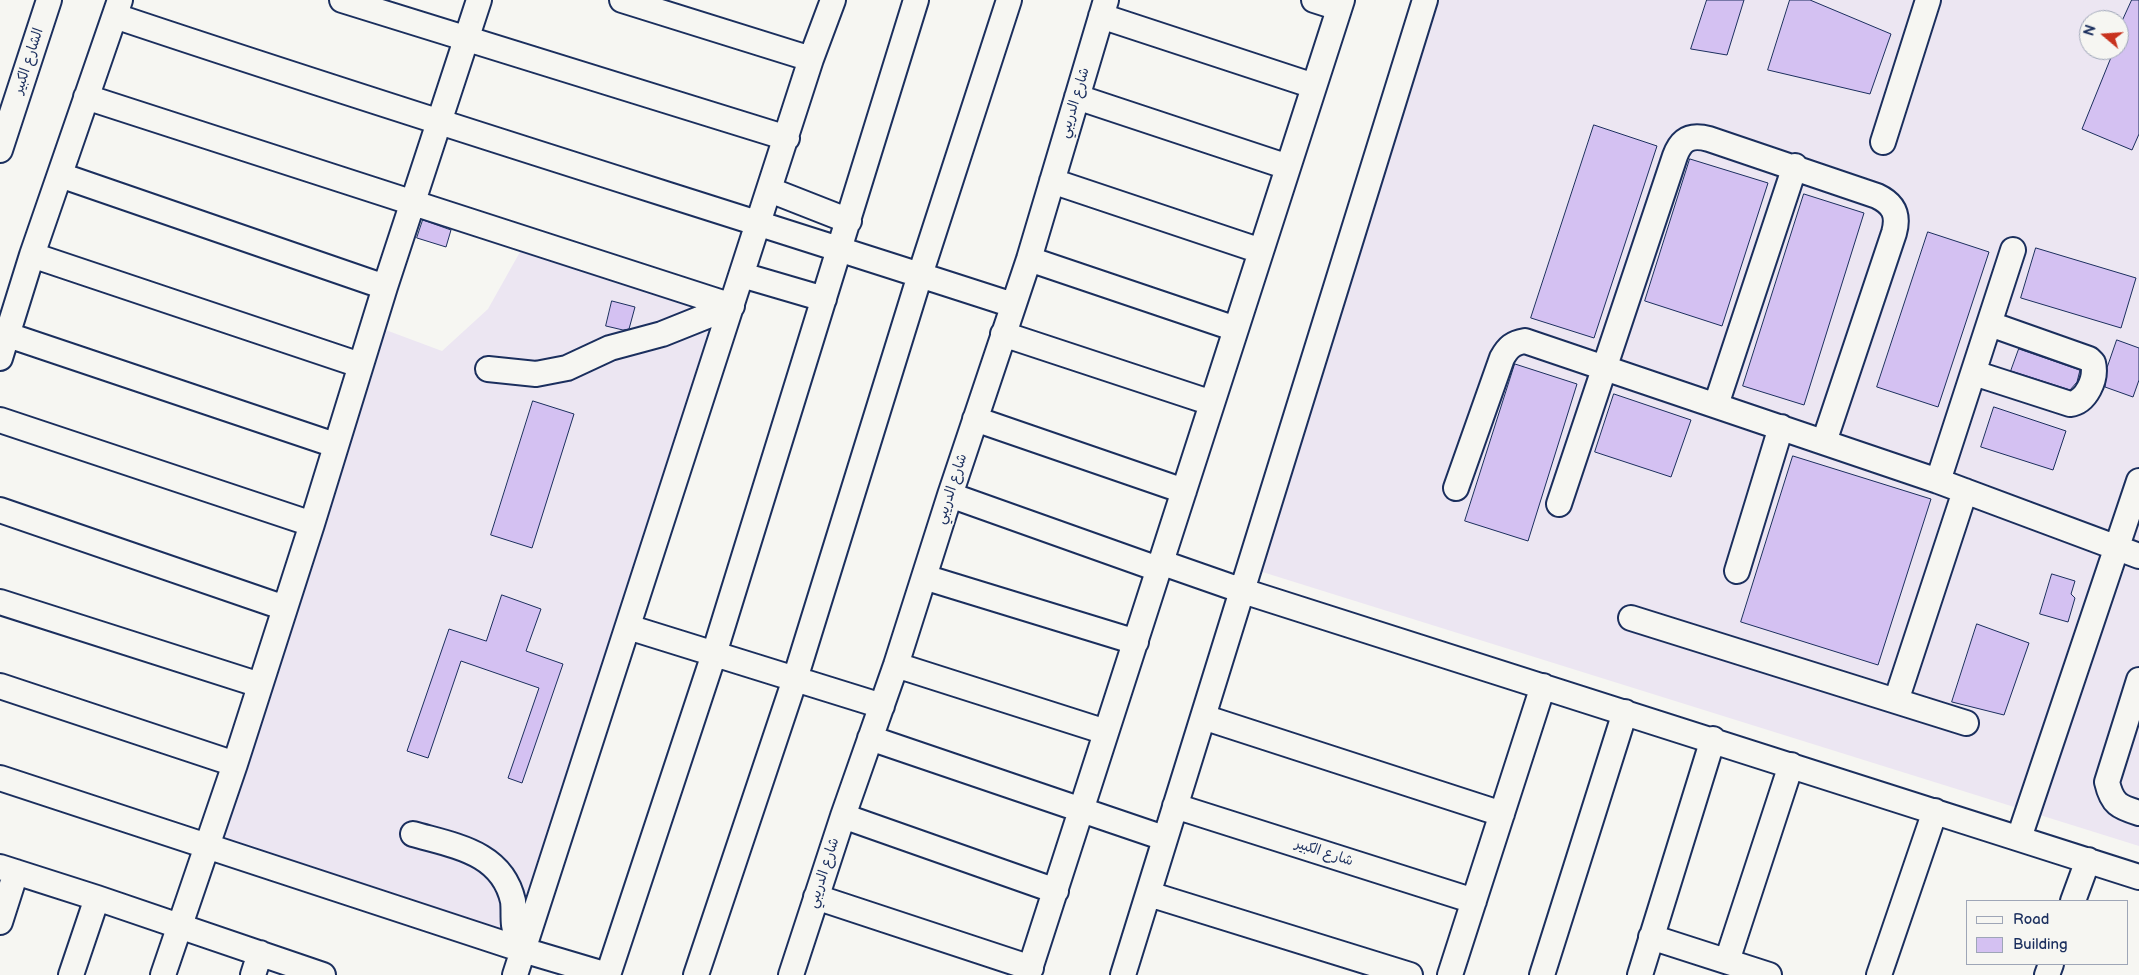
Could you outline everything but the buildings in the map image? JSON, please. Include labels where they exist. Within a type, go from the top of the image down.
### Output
[{"type":"street","name":"الشارع الكبير","points":[[0,150],[48,0]]},
{"type":"street","points":[[342,0],[787,138]]},
{"type":"street","points":[[163,975],[235,764],[312,524],[384,287],[479,0]]},
{"type":"street","points":[[622,0],[811,59]]},
{"type":"street","points":[[516,975],[811,59],[833,0]]},
{"type":"street","points":[[0,778],[523,950],[608,975],[714,654],[841,249],[916,0]]},
{"type":"street","points":[[696,975],[795,679],[920,275],[1009,0]]},
{"type":"street","points":[[816,897],[1030,972],[1340,4],[1314,0]]},
{"type":"street","points":[[1122,975],[1204,717],[1425,0]]},
{"type":"street","points":[[1883,142],[1928,0]]},
{"type":"street","points":[[0,358],[32,255],[118,8],[337,91],[440,122],[1013,305]]},
{"type":"street","points":[[1103,8],[1314,86]]},
{"type":"street","name":"شارع الدريبي","points":[[790,975],[896,665],[950,495],[1029,259],[1103,8]]},
{"type":"street","points":[[86,97],[732,306]]},
{"type":"street","points":[[1077,97],[1288,166]]},
{"type":"street","points":[[1559,504],[1679,146],[1687,138],[1698,136],[1794,166],[1888,201],[1895,210],[1897,222],[1824,442]]},
{"type":"street","points":[[1716,405],[1794,166]]},
{"type":"street","points":[[60,175],[384,287]]},
{"type":"street","points":[[1052,181],[1261,251]]},
{"type":"street","points":[[770,190],[849,221]]},
{"type":"street","points":[[1938,481],[2014,250]]},
{"type":"street","points":[[32,255],[360,365]]},
{"type":"street","points":[[1029,259],[1236,329]]},
{"type":"street","points":[[742,275],[824,299]]},
{"type":"street","points":[[488,369],[536,374],[567,368],[610,348],[662,334],[732,306]]},
{"type":"street","points":[[1974,373],[2070,404],[2077,403],[2084,398],[2093,374],[2093,363],[2089,359],[1990,324]]},
{"type":"street","points":[[1003,334],[1212,403]]},
{"type":"street","points":[[8,335],[335,445]]},
{"type":"street","points":[[1456,488],[1502,358],[1507,349],[1515,343],[1525,341],[1938,481],[2128,552]]},
{"type":"street","points":[[976,419],[1184,491]]},
{"type":"street","points":[[0,420],[312,524]]},
{"type":"street","points":[[1737,571],[1781,427]]},
{"type":"street","points":[[2019,838],[2128,552],[2139,481]]},
{"type":"street","points":[[1896,701],[1965,491]]},
{"type":"street","points":[[950,495],[1159,566],[1713,739],[2139,877]]},
{"type":"street","points":[[0,510],[285,608]]},
{"type":"street","points":[[924,578],[1136,642]]},
{"type":"street","points":[[0,602],[260,685]]},
{"type":"street","points":[[1631,618],[1966,723]]},
{"type":"street","points":[[628,627],[882,706]]},
{"type":"street","points":[[896,665],[1106,732]]},
{"type":"street","points":[[2139,680],[2107,782],[2110,796],[2119,806],[2139,812]]},
{"type":"street","points":[[0,686],[235,764]]},
{"type":"street","points":[[1450,975],[1543,686]]},
{"type":"street","points":[[1542,975],[1625,712]]},
{"type":"street","points":[[1204,717],[1502,814]]},
{"type":"street","points":[[870,738],[1164,838]]},
{"type":"street","points":[[1640,975],[1713,739]]},
{"type":"street","points":[[1727,961],[1791,765]]},
{"type":"street","name":"شارع الكبير","points":[[1175,806],[1474,901]]},
{"type":"street","points":[[1879,975],[1935,811]]},
{"type":"street","points":[[843,816],[1056,890]]},
{"type":"street","points":[[413,834],[474,852],[489,862],[505,878],[513,902],[514,926],[523,950]]},
{"type":"street","points":[[2073,900],[2088,860]]},
{"type":"street","points":[[0,922],[8,870],[179,925],[324,975]]},
{"type":"street","points":[[1148,894],[1410,975]]},
{"type":"street","points":[[71,975],[97,898]]},
{"type":"street","points":[[1651,937],[1768,975]]},
{"type":"street","points":[[253,975],[260,953]]},
{"type":"shaded area","points":[[1439,0],[2139,0],[2139,846],[1256,570]]},
{"type":"shaded area","points":[[525,243],[730,307],[523,950],[208,847],[375,326],[442,351],[488,309]]}]
